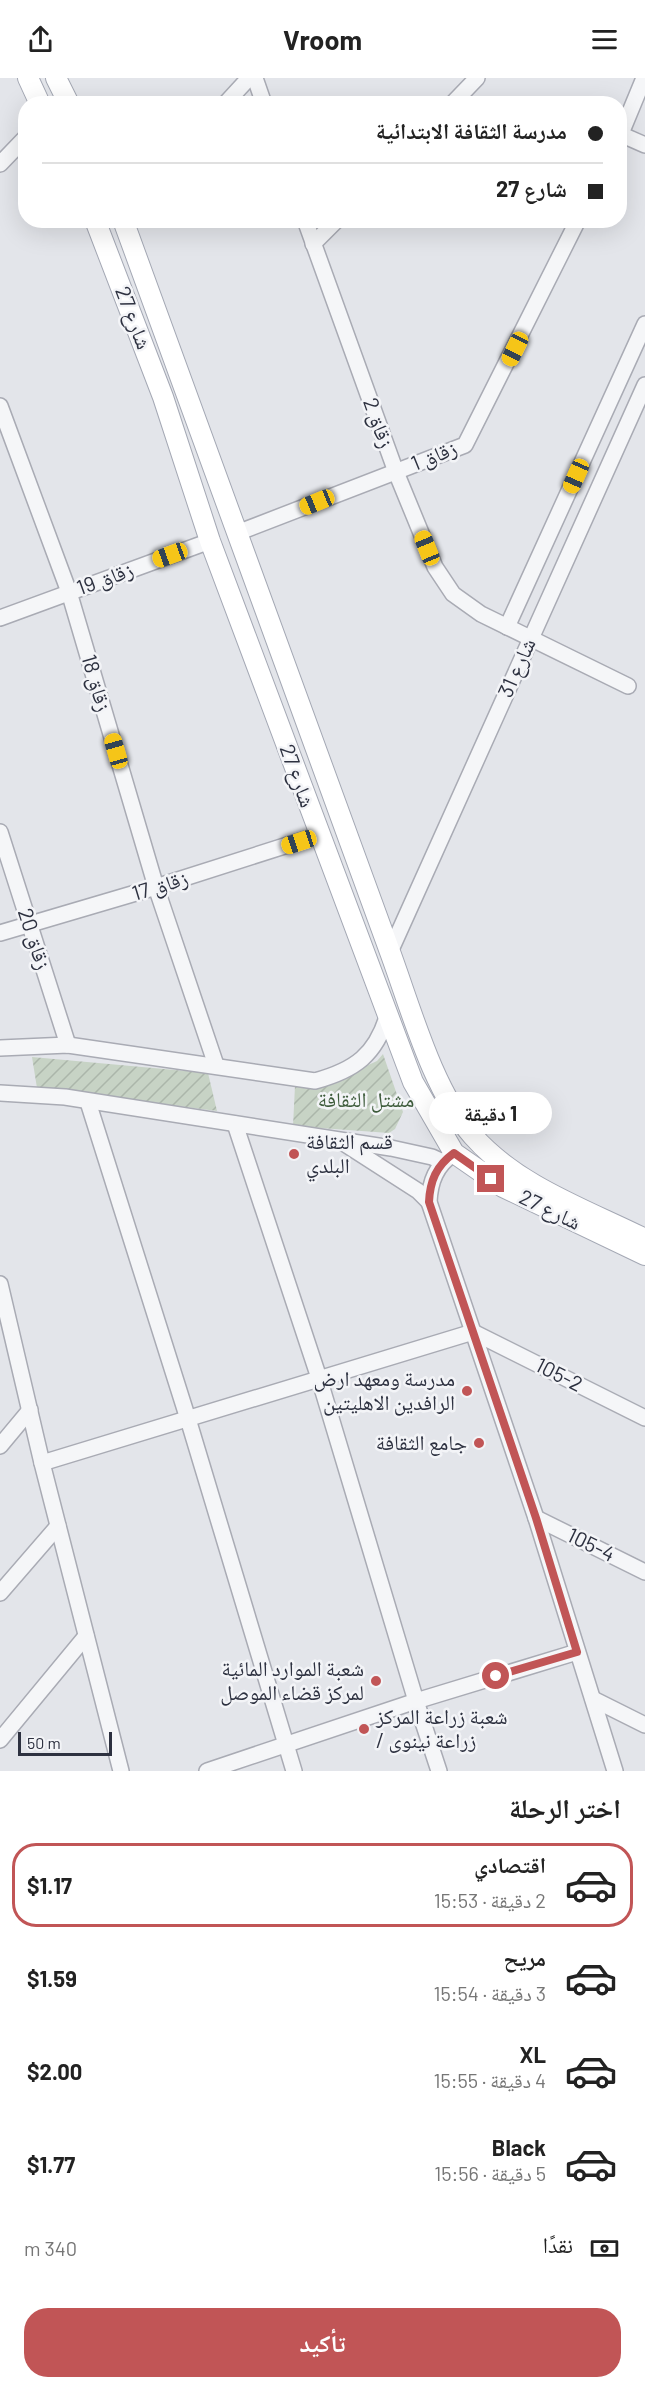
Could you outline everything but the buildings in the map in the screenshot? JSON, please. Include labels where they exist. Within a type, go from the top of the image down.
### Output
[{"type":"main road","points":[[28,78],[36,96]]},
{"type":"main road","points":[[56,78],[65,96]]},
{"type":"main road","name":"شارع 27","points":[[98,228],[163,397],[210,541],[319,835],[413,1082],[448,1158],[645,1255]]},
{"type":"main road","name":"شارع 27","points":[[126,228],[390,952],[434,1069],[450,1102],[472,1135],[498,1159],[528,1181],[645,1239]]},
{"type":"main road","points":[[285,740],[310,730]]},
{"type":"street","points":[[232,96],[249,78]]},
{"type":"street","points":[[255,78],[261,96]]},
{"type":"street","points":[[460,96],[477,78]]},
{"type":"street","points":[[627,118],[644,78]]},
{"type":"street","points":[[627,138],[645,145]]},
{"type":"street","points":[[0,164],[18,145]]},
{"type":"street","name":"زقاق 2","points":[[308,228],[396,472],[435,567],[453,594],[481,614],[628,686]]},
{"type":"street","points":[[314,244],[329,228]]},
{"type":"street","name":"زقاق 1","points":[[237,533],[465,445],[574,228]]},
{"type":"street","name":"شارع 31","points":[[507,627],[645,324]]},
{"type":"street","name":"شارع 31","points":[[390,952],[645,385]]},
{"type":"street","name":"زقاق 18","points":[[0,406],[69,592],[156,887],[216,1065]]},
{"type":"street","name":"زقاق 19","points":[[0,618],[210,541]]},
{"type":"street","name":"زقاق 20","points":[[0,832],[68,1045]]},
{"type":"street","name":"زقاق 17","points":[[0,933],[156,887],[319,835]]},
{"type":"street","points":[[0,1048],[68,1045],[315,1081],[346,1071],[368,1054],[383,1031],[388,1014]]},
{"type":"street","points":[[0,1093],[40,1094],[448,1158]]},
{"type":"street","points":[[88,1102],[188,1419],[294,1771]]},
{"type":"street","points":[[235,1124],[319,1378],[439,1771]]},
{"type":"street","points":[[343,1142],[418,1191],[429,1202],[536,1518],[615,1771]]},
{"type":"street","points":[[429,1202],[434,1176],[448,1158]]},
{"type":"street","points":[[1,1292],[121,1771]]},
{"type":"street","points":[[42,1463],[473,1332]]},
{"type":"street","name":"105-2","points":[[473,1332],[645,1418]]},
{"type":"street","points":[[0,1446],[30,1410]]},
{"type":"street","name":"105-4","points":[[536,1518],[645,1572]]},
{"type":"street","points":[[0,1593],[58,1526]]},
{"type":"street","points":[[0,1740],[86,1636]]},
{"type":"street","points":[[207,1771],[416,1701],[577,1652]]},
{"type":"street","points":[[593,1699],[645,1725]]},
{"type":"green space","name":"مشتل الثقافة","points":[[383,1054],[403,1112],[395,1129],[389,1133],[293,1126],[295,1086],[320,1087],[377,1061]]},
{"type":"green space","points":[[32,1057],[208,1073],[217,1111],[37,1088]]},
{"type":"place","name":"قسم الثقافة البلدي","points":[[294,1154]]},
{"type":"place","name":"مدرسة ومعهد ارض الرافدين الاهليتين","points":[[467,1391]]},
{"type":"place","name":"جامع الثقافة","points":[[479,1443]]},
{"type":"place","name":"شعبة الموارد المائية لمركز قضاء الموصل","points":[[376,1681]]},
{"type":"place","name":"شعبة زراعة المركز / زراعة نينوى","points":[[364,1729]]},
{"type":"route","points":[[491,1179],[454,1153],[437,1169],[431,1184],[429,1202],[536,1518],[577,1652],[496,1676]]}]
